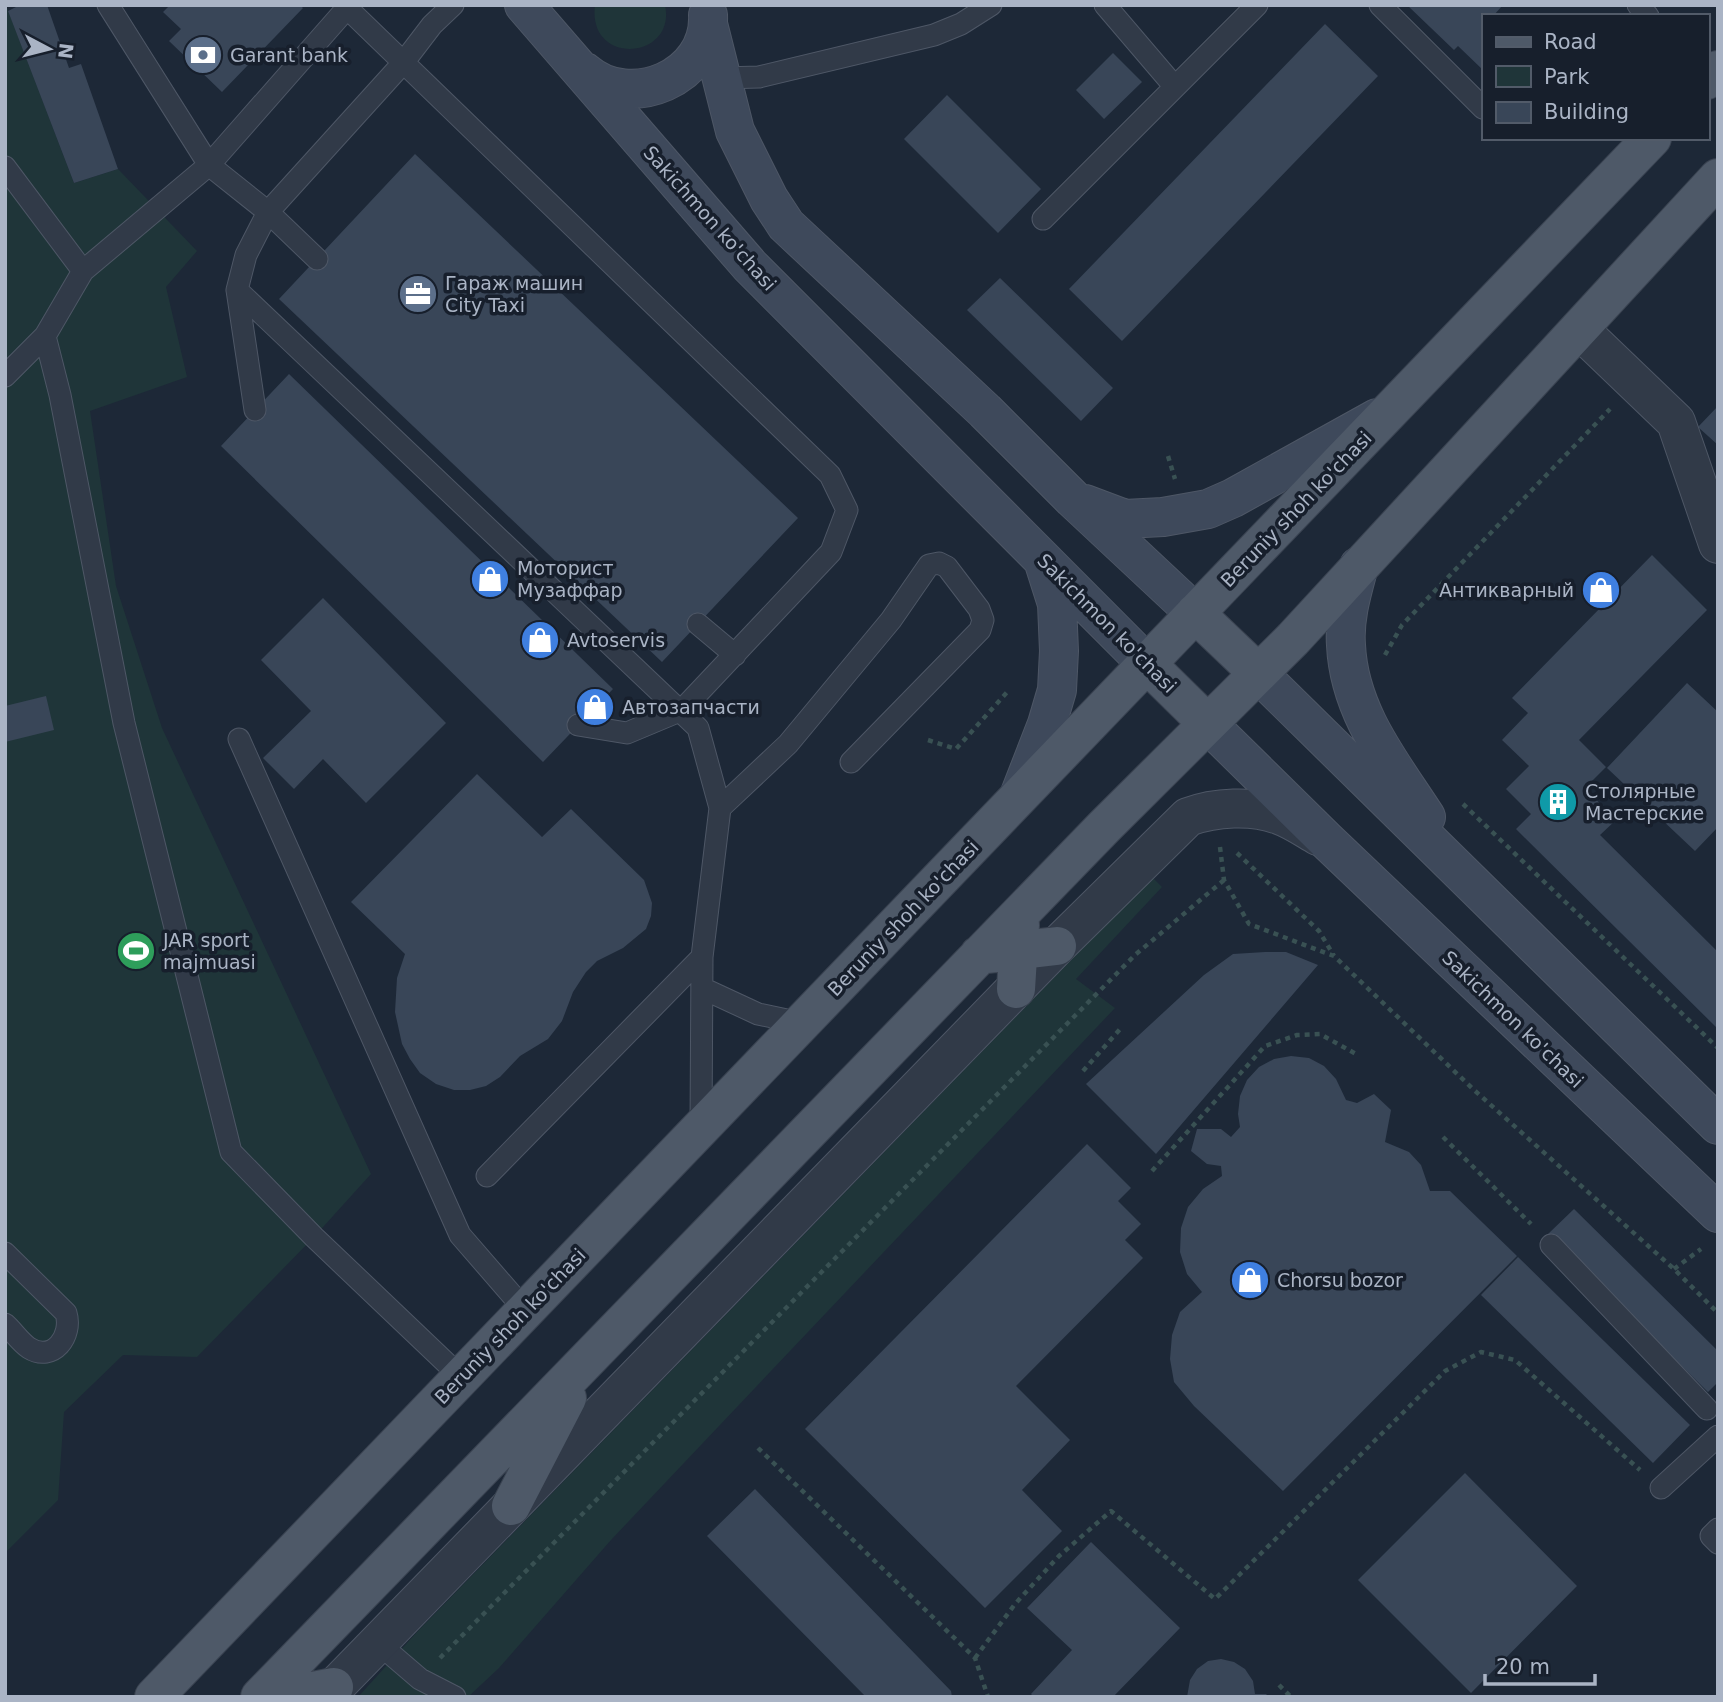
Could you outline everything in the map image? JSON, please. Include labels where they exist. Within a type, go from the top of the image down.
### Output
[{"type":"main road","name":"Sakichmon ko'chasi","points":[[524,5],[750,267],[1326,840],[1718,1213]]},
{"type":"main road","points":[[559,5],[557,16],[562,41],[575,63],[594,80],[617,89],[642,90],[666,83],[686,68],[701,48],[708,15]]},
{"type":"main road","points":[[708,15],[735,131],[769,199],[786,225],[1258,673],[1718,1125]]},
{"type":"main road","name":"Beruniy shoh ko'chasi","points":[[154,1697],[1650,140]]},
{"type":"main road","points":[[260,1697],[979,955],[1258,673],[1580,330],[1718,178]]},
{"type":"main road","points":[[1073,499],[1125,519],[1163,517],[1208,509],[1233,498],[1391,411]]},
{"type":"main road","points":[[1019,796],[1047,724],[1056,690],[1059,650],[1056,604],[1042,558]]},
{"type":"main road","points":[[1359,566],[1349,603],[1345,643],[1354,695],[1380,745],[1466,877]]},
{"type":"main road","points":[[1016,989],[1021,912]]},
{"type":"main road","points":[[979,955],[1057,946]]},
{"type":"main road","points":[[511,1506],[588,1359]]},
{"type":"main road","points":[[283,1697],[329,1692]]},
{"type":"street","points":[[1580,330],[1676,422],[1718,544]]},
{"type":"street","points":[[329,1692],[1057,946],[1188,817],[1213,810],[1251,809],[1280,815],[1326,840]]},
{"type":"lane","points":[[108,5],[209,164],[268,212],[317,259]]},
{"type":"lane","points":[[255,410],[237,290],[246,255],[268,212],[403,63],[432,25],[453,5]]},
{"type":"lane","points":[[722,78],[760,77],[934,35],[961,24],[990,5]]},
{"type":"lane","points":[[1104,5],[1175,87]]},
{"type":"lane","points":[[1043,219],[1257,5]]},
{"type":"lane","points":[[1380,5],[1482,107]]},
{"type":"lane","points":[[5,376],[45,336],[83,271],[209,164],[346,7],[830,475],[847,510],[831,552],[682,710],[627,733],[578,725]]},
{"type":"lane","points":[[5,167],[83,271]]},
{"type":"lane","points":[[237,290],[698,728],[720,808],[702,957],[701,1128]]},
{"type":"lane","points":[[45,336],[60,395],[124,723],[231,1152],[314,1237],[461,1377]]},
{"type":"lane","points":[[720,808],[788,744],[891,620],[929,565],[939,563],[947,567],[979,609],[983,620],[980,630],[851,762]]},
{"type":"lane","points":[[698,624],[735,655]]},
{"type":"lane","points":[[239,739],[460,1235],[525,1310]]},
{"type":"lane","points":[[487,1175],[702,957]]},
{"type":"lane","points":[[702,988],[758,1014],[801,1023]]},
{"type":"lane","points":[[1551,1245],[1707,1409]]},
{"type":"lane","points":[[5,1252],[66,1314],[69,1322],[66,1339],[46,1351],[29,1348],[5,1324]]},
{"type":"lane","points":[[1661,1488],[1718,1436]]},
{"type":"lane","points":[[1718,1529],[1711,1536],[1718,1543]]},
{"type":"lane","points":[[378,1643],[420,1679],[455,1697]]},
{"type":"path","points":[[1383,660],[1402,625],[1611,407]]},
{"type":"path","points":[[928,740],[956,749],[1009,691]]},
{"type":"path","points":[[1455,795],[1718,1048]]},
{"type":"path","points":[[1219,839],[1224,880],[1249,924],[1334,956]]},
{"type":"path","points":[[1237,853],[1319,931],[1334,956],[1473,1089],[1674,1269],[1718,1313]]},
{"type":"path","points":[[420,1679],[1135,955],[1224,880]]},
{"type":"path","points":[[1083,1071],[1122,1027]]},
{"type":"path","points":[[1152,1171],[1265,1046],[1297,1035],[1320,1034],[1356,1054]]},
{"type":"path","points":[[1443,1138],[1551,1245]]},
{"type":"path","points":[[1674,1269],[1701,1249]]},
{"type":"path","points":[[975,1658],[1015,1604],[1059,1556],[1111,1511],[1215,1599],[1446,1371],[1481,1352],[1515,1360],[1661,1488]]},
{"type":"path","points":[[758,1448],[975,1658],[988,1697]]},
{"type":"path","points":[[1279,1685],[1291,1697]]},
{"type":"green space","name":"JAR sport majmuasi","points":[[6,5],[74,183],[118,169],[197,251],[166,287],[187,377],[90,411],[116,586],[162,728],[371,1174],[314,1237],[197,1357],[123,1355],[64,1412],[58,1500],[5,1553]]},
{"type":"green space","points":[[595,5],[665,5],[665,23],[658,37],[646,46],[632,49],[617,47],[604,39],[596,25]]},
{"type":"green space","points":[[1152,877],[1162,887],[1076,979],[1115,1008],[611,1540],[499,1668],[468,1697],[358,1697],[417,1632]]},
{"type":"building","points":[[20,5],[47,5],[69,68],[81,64],[118,169],[74,183],[8,11]]},
{"type":"building","points":[[170,5],[300,5],[303,8],[222,92],[169,41],[181,29],[163,12]]},
{"type":"building","points":[[1407,5],[1503,5],[1495,14],[1482,14],[1482,69],[1458,46],[1454,50]]},
{"type":"building","points":[[1325,24],[1378,76],[1122,341],[1069,289]]},
{"type":"building","points":[[1113,53],[1142,82],[1104,119],[1076,90]]},
{"type":"building","points":[[947,95],[1041,189],[998,233],[904,139]]},
{"type":"building","points":[[415,154],[798,518],[662,662],[279,299]]},
{"type":"building","points":[[1000,278],[1113,388],[1081,421],[967,310]]},
{"type":"building","points":[[289,374],[613,689],[543,762],[221,446]]},
{"type":"building","points":[[1718,406],[1718,445],[1698,427]]},
{"type":"building","name":"Столярные Мастерские","points":[[1652,555],[1707,610],[1579,740],[1606,767],[1585,788],[1616,820],[1600,835],[1718,952],[1718,1029],[1516,829],[1531,814],[1506,789],[1529,766],[1502,740],[1528,713],[1512,698]]},
{"type":"building","points":[[323,598],[446,723],[366,803],[323,759],[294,789],[263,758],[311,711],[261,660]]},
{"type":"building","points":[[1687,683],[1718,712],[1718,827],[1695,851],[1607,768]]},
{"type":"building","points":[[46,696],[54,730],[5,742],[5,706]]},
{"type":"building","points":[[477,774],[542,837],[571,809],[644,880],[652,903],[646,929],[623,948],[597,961],[586,972],[573,992],[562,1021],[548,1039],[520,1056],[500,1077],[486,1086],[454,1090],[436,1084],[420,1073],[410,1059],[402,1044],[395,1012],[397,978],[405,954],[351,902]]},
{"type":"building","points":[[1286,952],[1318,965],[1156,1154],[1086,1084],[1204,975],[1233,954]]},
{"type":"building","points":[[1291,1056],[1309,1058],[1324,1066],[1336,1079],[1346,1100],[1357,1103],[1374,1094],[1391,1110],[1385,1142],[1409,1152],[1421,1165],[1430,1191],[1450,1191],[1517,1256],[1283,1491],[1194,1406],[1174,1382],[1170,1359],[1172,1335],[1180,1312],[1202,1292],[1187,1274],[1180,1252],[1181,1228],[1188,1207],[1203,1189],[1222,1176],[1221,1166],[1207,1164],[1191,1151],[1197,1129],[1221,1129],[1231,1137],[1240,1127],[1240,1096],[1247,1080],[1259,1067],[1274,1059]]},
{"type":"building","points":[[1087,1144],[1131,1188],[1118,1201],[1141,1224],[1125,1240],[1143,1258],[1016,1386],[1070,1440],[1022,1490],[1062,1531],[985,1608],[805,1429]]},
{"type":"building","points":[[1574,1209],[1718,1351],[1718,1382],[1708,1392],[1548,1234]]},
{"type":"building","points":[[1518,1257],[1690,1425],[1653,1463],[1481,1295]]},
{"type":"building","points":[[1465,1473],[1577,1586],[1471,1693],[1358,1580]]},
{"type":"building","points":[[755,1489],[951,1691],[952,1697],[866,1697],[707,1536]]},
{"type":"building","points":[[1091,1542],[1180,1628],[1113,1697],[1034,1697],[1031,1694],[1072,1650],[1027,1608]]},
{"type":"building","points":[[1221,1659],[1234,1662],[1245,1669],[1253,1681],[1255,1694],[1266,1694],[1269,1697],[1187,1697],[1190,1680],[1197,1669],[1208,1661]]},
{"type":"place","name":"Garant bank","points":[[203,55]]},
{"type":"place","name":"Гараж машин City Taxi","points":[[418,294]]},
{"type":"place","name":"Моторист Музаффар","points":[[490,579]]},
{"type":"place","name":"Антикварный","points":[[1601,590]]},
{"type":"place","name":"Avtoservis","points":[[540,640]]},
{"type":"place","name":"Автозапчасти","points":[[595,707]]},
{"type":"place","name":"Столярные Мастерские","points":[[1558,802]]},
{"type":"place","name":"JAR sport majmuasi","points":[[136,951]]},
{"type":"place","name":"Chorsu bozor","points":[[1250,1280]]}]
